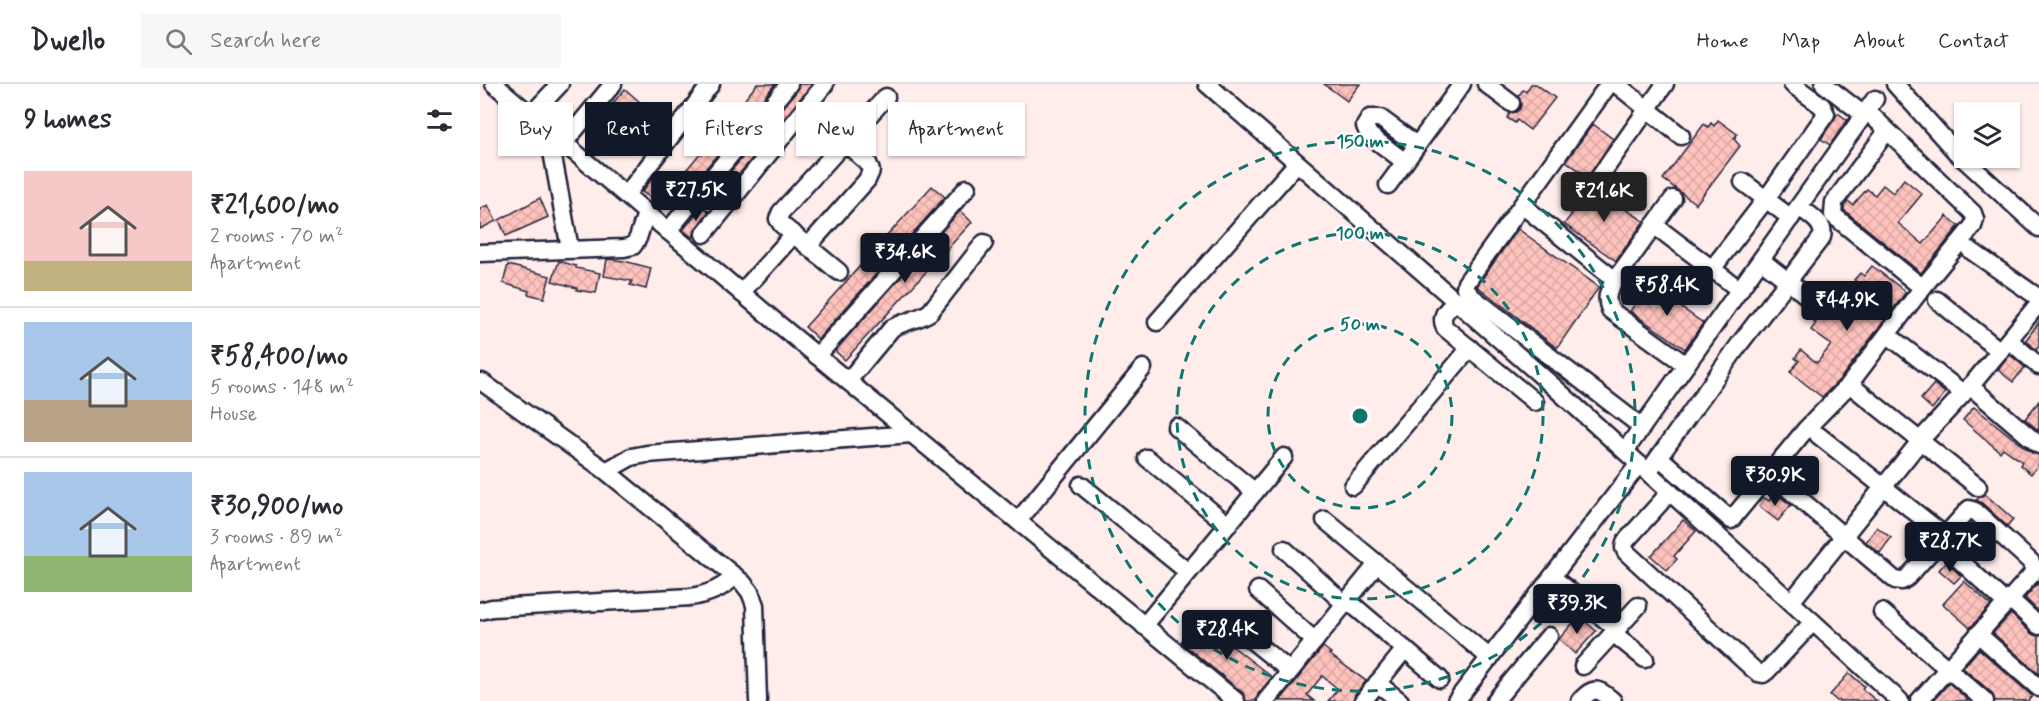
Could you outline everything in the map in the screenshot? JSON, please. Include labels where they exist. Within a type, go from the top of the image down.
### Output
[{"type":"street","points":[[494,84],[515,102]]},
{"type":"street","points":[[543,102],[560,84]]},
{"type":"street","points":[[573,132],[613,84]]},
{"type":"street","points":[[626,195],[711,84]]},
{"type":"street","points":[[668,231],[789,84]]},
{"type":"street","points":[[811,102],[825,84]]},
{"type":"street","points":[[1207,84],[1625,451],[1900,701]]},
{"type":"street","points":[[1388,185],[1462,84]]},
{"type":"street","points":[[1486,84],[1511,103]]},
{"type":"street","points":[[1609,84],[1466,283],[1465,288],[1467,292],[1642,427]]},
{"type":"street","points":[[1616,84],[1681,136]]},
{"type":"street","points":[[1598,179],[1665,84]]},
{"type":"street","points":[[1712,269],[1766,199],[1826,114],[1822,106],[1791,84]]},
{"type":"street","points":[[1659,456],[1731,520],[1806,429],[1848,386],[1923,287],[1973,226],[1979,207],[1887,131],[1869,108],[1824,84]]},
{"type":"street","points":[[1895,84],[1955,151],[2039,228]]},
{"type":"street","points":[[876,108],[886,97]]},
{"type":"street","points":[[1625,451],[1869,108]]},
{"type":"street","points":[[1405,162],[1369,135],[1365,126],[1370,118],[1380,118],[1417,145]]},
{"type":"street","points":[[704,234],[796,120]]},
{"type":"street","points":[[1887,131],[1834,202],[1833,215],[1923,287]]},
{"type":"street","points":[[573,151],[817,356],[1236,701]]},
{"type":"street","points":[[553,156],[570,249]]},
{"type":"street","points":[[833,156],[778,219],[782,225],[839,272]]},
{"type":"street","points":[[808,246],[867,180],[871,171],[868,163],[861,156]]},
{"type":"street","points":[[1157,322],[1298,163]]},
{"type":"street","points":[[1463,698],[1490,658],[1552,577],[1644,468],[1659,456],[1741,342],[1822,237],[1824,231],[1822,226],[1766,199],[1743,182]]},
{"type":"street","points":[[817,356],[967,188]]},
{"type":"street","points":[[1674,199],[1615,280],[1607,294],[1607,302],[1610,310],[1686,365]]},
{"type":"street","points":[[1522,205],[1615,280]]},
{"type":"street","points":[[480,253],[633,246],[646,213]]},
{"type":"street","points":[[1654,225],[1740,290]]},
{"type":"street","points":[[741,292],[794,234]]},
{"type":"street","points":[[848,381],[892,328],[922,318],[930,312],[984,243]]},
{"type":"street","points":[[1970,250],[2039,298]]},
{"type":"street","points":[[1761,260],[1816,304]]},
{"type":"street","points":[[1937,300],[2039,366]]},
{"type":"street","points":[[1456,301],[1442,315],[1445,328],[1535,402]]},
{"type":"street","points":[[1791,602],[1921,441],[2039,303]]},
{"type":"street","points":[[1893,339],[1967,389],[2039,445]]},
{"type":"street","points":[[1353,486],[1470,348]]},
{"type":"street","points":[[1018,521],[1143,368]]},
{"type":"street","points":[[481,381],[606,471],[735,576],[750,592],[755,605],[758,701]]},
{"type":"street","points":[[1853,387],[1978,487]]},
{"type":"street","points":[[1176,427],[1255,492]]},
{"type":"street","points":[[606,471],[631,458],[646,454],[912,434]]},
{"type":"street","points":[[1818,435],[1883,487],[1943,539],[2008,601],[2039,626]]},
{"type":"street","points":[[1144,626],[1284,457]]},
{"type":"street","points":[[1147,458],[1228,525]]},
{"type":"street","points":[[1780,482],[1845,535],[1892,578],[1902,580],[1906,578],[1966,511],[1972,510],[2031,562],[2036,571],[1919,701]]},
{"type":"street","points":[[1081,485],[1188,572]]},
{"type":"street","points":[[1670,492],[1625,542],[1624,548],[1752,668],[1758,673],[1763,674],[1767,671],[1812,622]]},
{"type":"street","points":[[1325,520],[1490,658]]},
{"type":"street","points":[[1284,549],[1440,679]]},
{"type":"street","points":[[1266,701],[1377,564]]},
{"type":"street","points":[[480,611],[492,608],[691,597],[715,591],[735,576]]},
{"type":"street","points":[[1552,577],[1645,659]]},
{"type":"street","points":[[1258,590],[1314,641]]},
{"type":"street","points":[[1583,666],[1638,606]]},
{"type":"street","points":[[1882,612],[1985,701]]},
{"type":"street","points":[[1229,622],[1290,671]]},
{"type":"street","points":[[1978,634],[2039,688]]},
{"type":"street","points":[[1495,701],[1549,636]]},
{"type":"street","points":[[1363,701],[1405,649]]},
{"type":"street","points":[[1377,683],[1400,701]]},
{"type":"street","points":[[1580,701],[1593,690],[1599,690],[1613,701]]},
{"type":"building","points":[[757,84],[775,84],[760,102],[743,102]]},
{"type":"building","points":[[799,84],[812,84],[784,119],[784,107],[797,91]]},
{"type":"building","points":[[1324,84],[1360,84],[1347,101]]},
{"type":"building","points":[[1531,84],[1536,84],[1555,98],[1530,130],[1517,120],[1515,123],[1507,118],[1510,113],[1520,109],[1518,96],[1523,90],[1526,92]]},
{"type":"building","points":[[625,89],[640,102],[614,102]]},
{"type":"building","points":[[1838,113],[1847,120],[1830,145],[1821,139]]},
{"type":"building","points":[[1718,120],[1737,134],[1734,139],[1740,146],[1696,204],[1663,179],[1704,124],[1708,127],[1711,123],[1714,126]]},
{"type":"building","points":[[1593,124],[1613,139],[1588,177],[1566,161]]},
{"type":"building","points":[[698,156],[716,156],[694,183],[683,174]]},
{"type":"building","points":[[744,156],[754,156],[717,201],[710,196]]},
{"type":"building","points":[[654,176],[667,184],[656,201],[642,192]]},
{"type":"building","points":[[1904,179],[1922,194],[1898,223],[1923,244],[1947,216],[1959,226],[1921,273],[1844,210],[1848,201],[1853,205],[1867,189],[1875,195],[1883,185],[1893,193]]},
{"type":"building","points":[[932,186],[945,197],[818,339],[805,327]]},
{"type":"building","points":[[1591,187],[1644,221],[1616,261],[1564,224],[1572,214],[1569,212],[1580,197],[1583,199]]},
{"type":"building","points":[[540,198],[548,217],[506,236],[499,220]]},
{"type":"building","points":[[488,205],[496,221],[480,229],[480,209]]},
{"type":"building","points":[[702,207],[709,211],[696,228],[693,238],[683,230]]},
{"type":"building","points":[[960,211],[972,222],[845,360],[835,351]]},
{"type":"building","points":[[1518,229],[1599,287],[1557,348],[1477,286]]},
{"type":"building","points":[[607,259],[651,268],[646,289],[630,285],[632,281],[604,276]]},
{"type":"building","points":[[559,261],[576,266],[576,268],[600,273],[596,293],[577,290],[577,288],[552,281]]},
{"type":"building","points":[[508,265],[550,276],[544,298],[503,283]]},
{"type":"building","points":[[1872,266],[1906,292],[1840,379],[1822,397],[1790,372],[1799,361],[1795,358],[1801,350],[1817,363],[1831,345],[1811,330],[1816,323],[1811,319],[1815,314],[1825,311],[1828,298],[1833,302],[1837,296],[1857,312],[1872,294],[1854,280],[1860,273],[1864,276]]},
{"type":"building","points":[[1649,285],[1703,323],[1685,349],[1630,311]]},
{"type":"building","points":[[2039,322],[2039,346],[2036,350],[2026,340]]},
{"type":"building","points":[[2010,355],[2025,367],[2013,382],[1998,370]]},
{"type":"building","points":[[1934,384],[1945,393],[1932,409],[1921,399]]},
{"type":"building","points":[[2039,401],[2039,431],[2025,419]]},
{"type":"building","points":[[1974,407],[2032,453],[2039,455],[2039,464],[2031,474],[2020,465],[2022,462],[2003,448],[2000,452],[1963,420]]},
{"type":"building","points":[[1801,464],[1813,473],[1803,486],[1791,477]]},
{"type":"building","points":[[1775,493],[1791,505],[1778,521],[1759,506],[1765,498],[1769,501]]},
{"type":"building","points":[[1985,494],[2013,519],[2007,526],[1976,500]]},
{"type":"building","points":[[1683,520],[1696,531],[1674,556],[1677,559],[1667,570],[1651,556]]},
{"type":"building","points":[[1877,527],[1891,538],[1880,553],[1866,542]]},
{"type":"building","points":[[1946,562],[1961,576],[1954,583],[1939,570]]},
{"type":"building","points":[[1964,581],[1991,605],[1970,628],[1943,604]]},
{"type":"building","points":[[2039,582],[2039,612],[2025,598]]},
{"type":"building","points":[[2011,614],[2032,634],[2039,636],[2039,674],[1993,633]]},
{"type":"building","points":[[1579,616],[1596,631],[1575,654],[1559,639]]},
{"type":"building","points":[[1200,621],[1272,677],[1258,694],[1256,701],[1246,701],[1243,693],[1181,642]]},
{"type":"building","points":[[1323,647],[1366,681],[1355,694],[1353,701],[1328,701],[1338,689],[1322,676],[1307,695],[1314,701],[1280,701]]},
{"type":"building","points":[[1979,649],[2032,696],[2028,701],[1995,701],[1992,693],[1963,668]]},
{"type":"building","points":[[1849,673],[1864,686],[1862,689],[1877,701],[1837,701],[1830,695]]},
{"type":"building","points":[[1949,683],[1969,701],[1933,701]]}]
